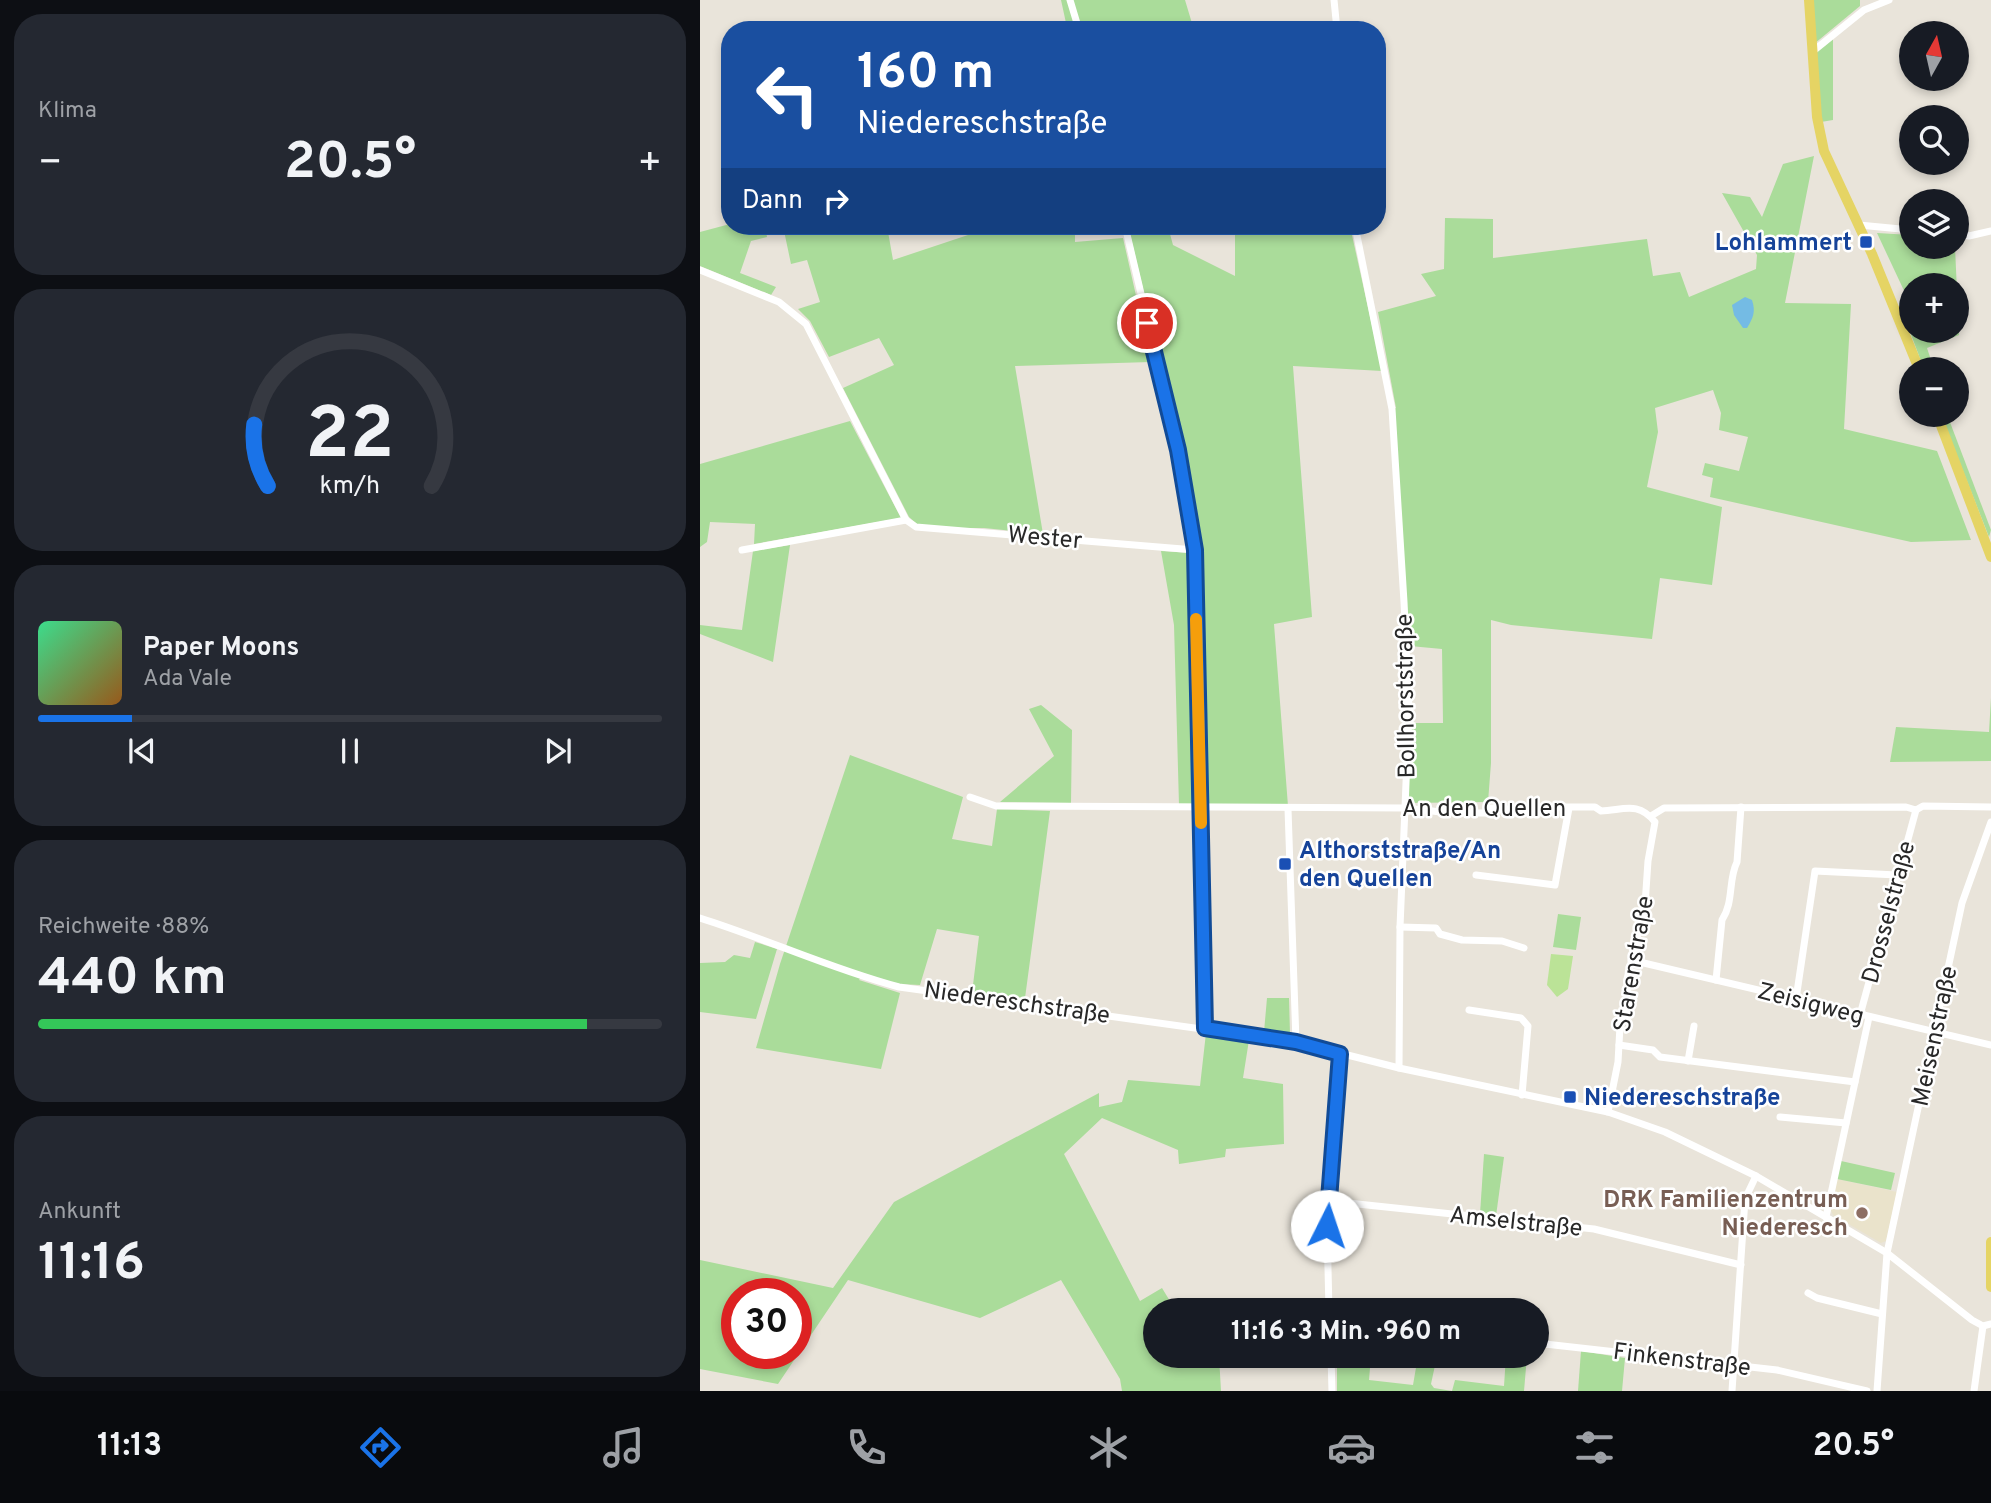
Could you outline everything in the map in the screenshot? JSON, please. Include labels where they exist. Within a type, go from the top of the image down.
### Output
[{"type":"main road","points":[[1809,0],[1817,117],[1824,151],[1859,225],[1914,357]]},
{"type":"main road","points":[[1942,427],[1988,542],[1991,557]]},
{"type":"main road","points":[[1991,1242],[1991,1287]]},
{"type":"street","points":[[1070,0],[1076,21]]},
{"type":"street","points":[[1334,0],[1336,21]]},
{"type":"street","points":[[1812,52],[1864,10],[1889,0]]},
{"type":"street","points":[[1859,225],[1899,229]]},
{"type":"street","points":[[1969,236],[1991,231]]},
{"type":"street","points":[[1127,235],[1178,450],[1195,550],[1205,1028]]},
{"type":"street","name":"Bollhorststraße","points":[[1357,235],[1392,409],[1409,711],[1400,927],[1399,1068]]},
{"type":"street","points":[[700,270],[779,302],[806,324],[906,520],[741,550]]},
{"type":"street","name":"Wester","points":[[906,520],[929,531],[985,532],[1195,550]]},
{"type":"street","name":"An den Quellen","points":[[970,797],[996,806],[1405,808],[1441,812],[1445,808],[1454,808],[1462,813],[1487,813],[1492,808],[1505,808],[1510,813],[1540,813],[1545,807],[1595,807],[1606,811],[1633,807],[1651,816],[1664,808],[1906,807],[1916,810],[1923,806],[1991,807]]},
{"type":"street","points":[[1716,980],[1722,920],[1728,911],[1733,870],[1738,862],[1741,807]]},
{"type":"street","points":[[1476,875],[1555,885],[1569,808]]},
{"type":"street","points":[[1288,809],[1296,1042]]},
{"type":"street","name":"Drosselstraße","points":[[1826,1217],[1855,1082],[1865,1016],[1897,875],[1916,810]]},
{"type":"street","name":"Starenstraße","points":[[1608,1112],[1631,960],[1646,905],[1648,861],[1655,831],[1655,821],[1651,816]]},
{"type":"street","name":"Meisenstraße","points":[[1877,1391],[1887,1253],[1962,903],[1991,822]]},
{"type":"street","points":[[1796,999],[1815,871],[1897,875]]},
{"type":"street","name":"Niedereschstraße","points":[[700,918],[782,945],[848,974],[899,987],[1296,1042],[1399,1068],[1608,1112],[1665,1132],[1756,1176],[1887,1253],[1972,1320],[1987,1325]]},
{"type":"street","points":[[1400,927],[1436,928],[1440,934],[1462,940],[1502,941],[1524,948]]},
{"type":"street","name":"Zeisigweg","points":[[1631,960],[1991,1045]]},
{"type":"street","points":[[1469,1010],[1521,1018],[1528,1026],[1522,1095]]},
{"type":"street","points":[[1688,1061],[1694,1026]]},
{"type":"street","points":[[1619,1045],[1653,1050],[1660,1056],[1688,1061],[1743,1069],[1755,1067],[1855,1082]]},
{"type":"street","points":[[1329,1298],[1329,1201],[1340,1054]]},
{"type":"street","points":[[1780,1117],[1846,1123]]},
{"type":"street","points":[[1732,1391],[1745,1199],[1756,1176]]},
{"type":"street","name":"Amselstraße","points":[[1329,1201],[1594,1229],[1741,1265]]},
{"type":"street","points":[[1808,1293],[1817,1298],[1882,1314]]},
{"type":"street","points":[[1974,1391],[1987,1325]]},
{"type":"street","name":"Finkenstraße","points":[[1549,1344],[1777,1370],[1867,1391]]},
{"type":"street","points":[[1331,1368],[1332,1391]]},
{"type":"shaded area","name":"DRK Familienzentrum Niederesch","points":[[1837,1179],[1897,1192],[1886,1241],[1881,1243],[1833,1215],[1831,1210]]},
{"type":"green space","points":[[1061,0],[1185,0],[1191,21],[1066,21]]},
{"type":"green space","points":[[1812,0],[1860,0],[1860,6],[1814,44]]},
{"type":"green space","points":[[1833,38],[1833,120],[1821,122],[1816,52]]},
{"type":"green space","points":[[1814,156],[1785,303],[1851,304],[1844,429],[1937,451],[1971,540],[1911,542],[1710,497],[1713,478],[1702,475],[1705,463],[1739,471],[1748,437],[1719,430],[1721,413],[1713,390],[1655,408],[1658,432],[1647,487],[1722,507],[1712,585],[1660,578],[1652,639],[1511,625],[1491,620],[1491,763],[1488,802],[1408,803],[1411,723],[1443,723],[1442,649],[1410,646],[1392,409],[1396,408],[1378,312],[1436,296],[1421,274],[1444,269],[1445,218],[1493,219],[1493,258],[1647,239],[1653,276],[1680,272],[1689,297],[1756,269],[1757,255],[1722,193],[1750,197],[1762,217],[1783,164]]},
{"type":"green space","points":[[721,226],[721,235],[767,235],[751,241],[740,273],[776,287],[771,295],[700,266],[700,232]]},
{"type":"green space","points":[[1877,233],[1899,234],[1899,259],[1956,259],[1956,273],[1899,273],[1899,280]]},
{"type":"green space","points":[[785,235],[889,235],[893,260],[968,235],[1075,235],[1075,242],[1123,238],[1151,362],[1015,366],[1043,534],[918,525],[909,517],[843,388],[894,365],[879,338],[829,357],[810,321],[798,309],[820,302],[807,260],[791,264]]},
{"type":"green space","points":[[1130,235],[1170,235],[1173,245],[1235,276],[1235,235],[1352,235],[1382,371],[1293,366],[1312,617],[1274,624],[1288,806],[1203,805],[1197,547],[1181,448]]},
{"type":"green space","points":[[1914,343],[1939,343],[1927,348],[1930,357],[1919,357]]},
{"type":"green space","points":[[850,421],[901,518],[754,544],[755,524],[710,522],[707,542],[700,547],[700,464]]},
{"type":"green space","points":[[1946,427],[1952,427],[1991,530],[1989,537]]},
{"type":"green space","points":[[790,545],[773,662],[700,634],[700,625],[742,630],[753,551]]},
{"type":"green space","points":[[1161,551],[1191,553],[1197,804],[1179,805],[1174,625]]},
{"type":"green space","points":[[1991,698],[1991,761],[1890,762],[1896,727],[1989,732]]},
{"type":"green space","points":[[1041,705],[1072,730],[1071,803],[1000,802],[1054,756],[1029,709]]},
{"type":"green space","points":[[850,755],[963,797],[952,839],[992,846],[997,809],[1050,811],[1025,998],[972,993],[979,936],[937,929],[920,985],[898,984],[863,974],[859,980],[900,993],[881,1069],[756,1048],[780,964]]},
{"type":"green space","points":[[1558,914],[1581,917],[1576,950],[1553,947]]},
{"type":"green space","points":[[755,942],[777,949],[756,1019],[700,1012],[700,963],[725,962],[734,955],[750,958]]},
{"type":"green space","points":[[1551,954],[1573,956],[1568,989],[1557,997],[1547,985]]},
{"type":"green space","points":[[1267,998],[1289,998],[1290,1034],[1264,1032]]},
{"type":"green space","points":[[1206,1033],[1249,1040],[1243,1078],[1283,1084],[1284,1144],[1226,1149],[1225,1157],[1179,1164],[1178,1150],[1102,1118],[1064,1154],[1140,1301],[1143,1299],[1143,1368],[1220,1368],[1221,1391],[1122,1391],[1120,1379],[1061,1280],[980,1318],[848,1280],[812,1333],[812,1284],[833,1288],[894,1202],[1099,1093],[1099,1107],[1122,1102],[1128,1080],[1200,1086]]},
{"type":"green space","points":[[1484,1154],[1504,1157],[1496,1216],[1480,1214]]},
{"type":"green space","points":[[1841,1161],[1895,1173],[1891,1190],[1837,1179]]},
{"type":"green space","points":[[700,1260],[786,1278],[721,1278],[721,1369],[788,1369],[778,1384],[700,1369]]},
{"type":"green space","points":[[1162,1288],[1168,1298],[1145,1298]]},
{"type":"green space","points":[[1581,1351],[1625,1358],[1622,1391],[1578,1391]]},
{"type":"green space","points":[[1337,1368],[1370,1368],[1369,1380],[1413,1385],[1416,1368],[1434,1368],[1431,1384],[1434,1388],[1452,1391],[1337,1391]]},
{"type":"green space","points":[[1505,1368],[1526,1368],[1524,1391],[1452,1391],[1455,1380],[1504,1386]]},
{"type":"water","points":[[1745,297],[1752,300],[1754,308],[1747,328],[1743,328],[1734,315],[1732,305]]},
{"type":"slow traffic","points":[[1196,619],[1201,823]]},
{"type":"place","name":"Lohlammert","points":[[1866,242]]},
{"type":"place","name":"Althorststraße/An den Quellen","points":[[1285,864]]},
{"type":"place","name":"Niedereschstraße","points":[[1570,1097]]},
{"type":"place","name":"DRK Familienzentrum Niederesch","points":[[1862,1213]]},
{"type":"route","points":[[1147,323],[1178,450],[1195,550],[1205,1028],[1296,1042],[1340,1054],[1327,1226]]}]
